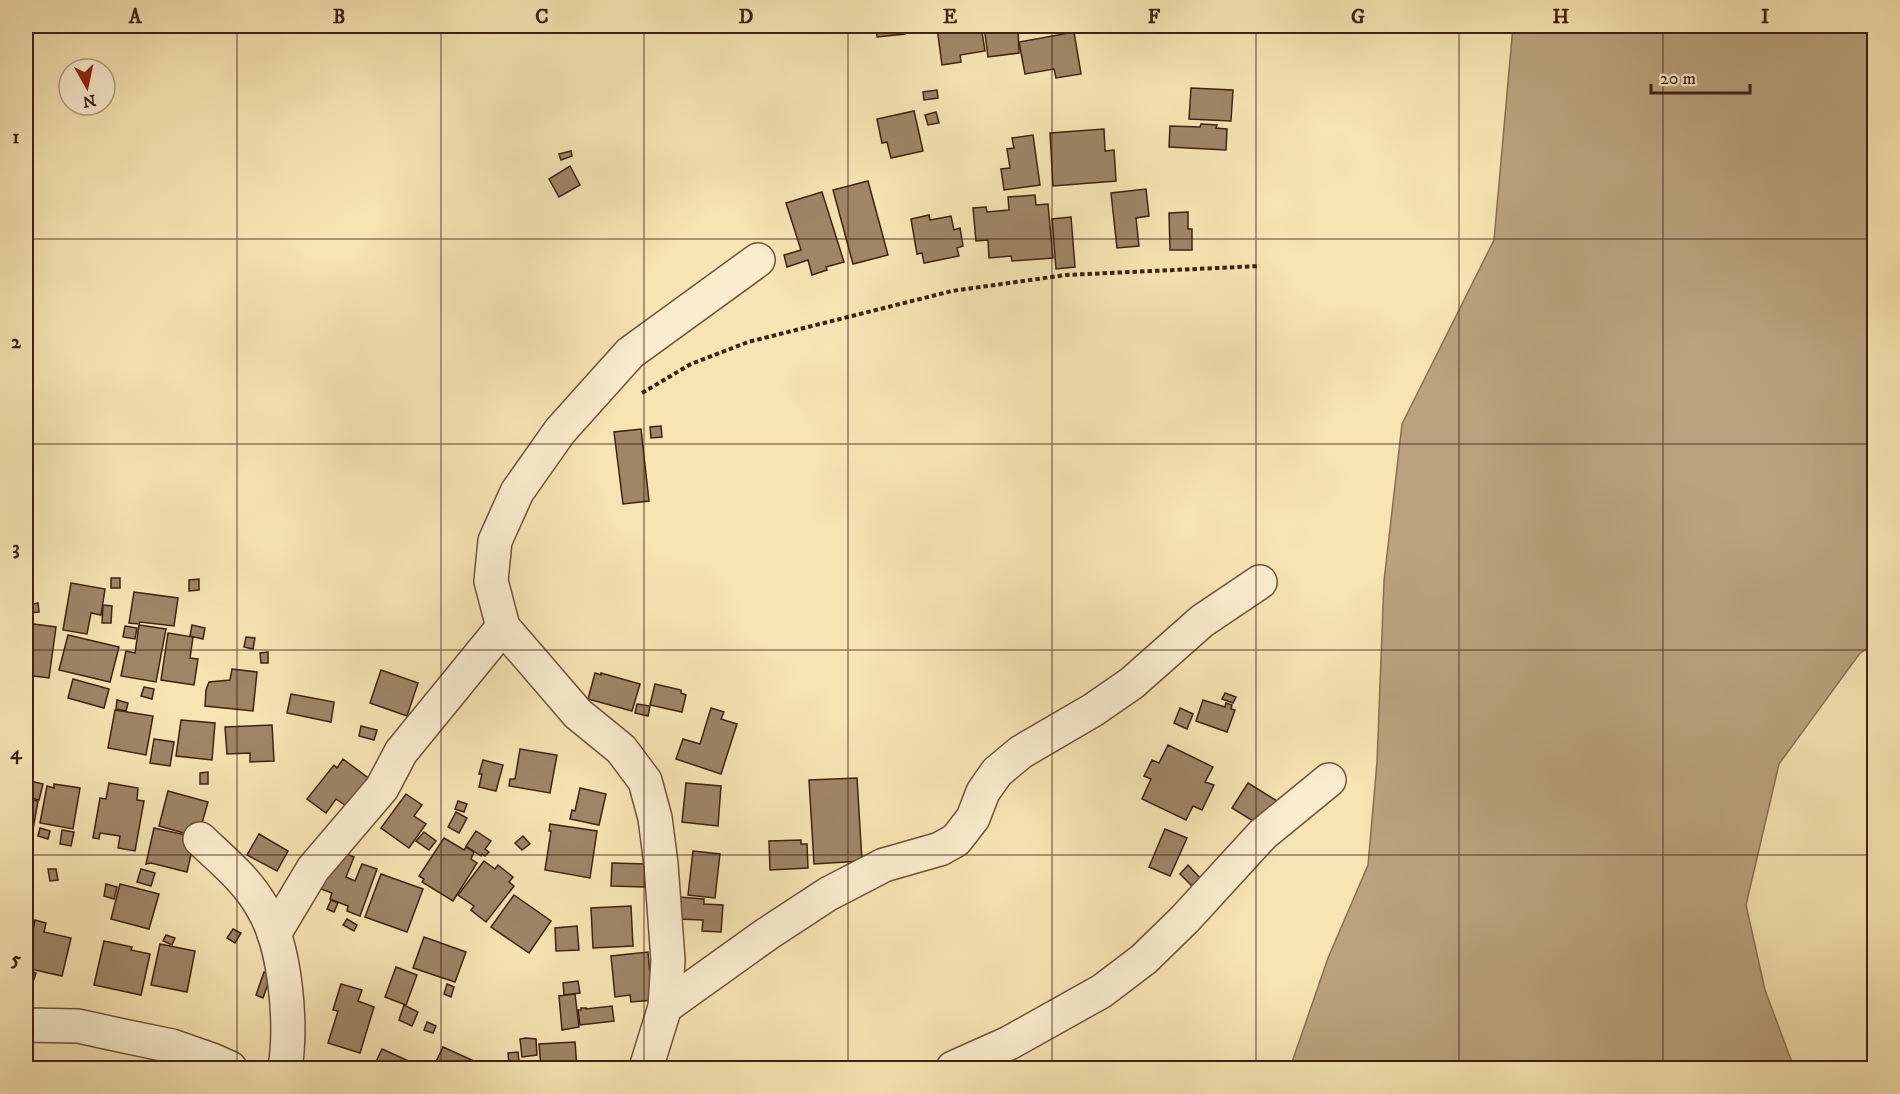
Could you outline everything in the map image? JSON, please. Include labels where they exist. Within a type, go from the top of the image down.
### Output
[{"type":"street","points":[[646,1068],[665,1006],[668,960],[661,864],[655,818],[645,781],[621,749],[578,714],[503,627],[491,581],[495,541],[517,492],[560,431],[630,353],[758,260]]},
{"type":"street","points":[[665,1006],[828,894],[884,865],[940,849],[956,840],[973,818],[983,792],[997,772],[1021,752],[1093,710],[1131,683],[1202,621],[1260,582]]},
{"type":"street","points":[[274,934],[313,869],[382,788],[401,752],[503,627]]},
{"type":"street","points":[[953,1068],[1009,1043],[1111,985],[1144,959],[1185,919],[1263,834],[1329,780]]},
{"type":"street","points":[[200,839],[242,880],[263,907],[274,934],[281,962],[289,1016],[289,1045],[285,1068]]},
{"type":"street","points":[[26,1025],[78,1026],[172,1046],[230,1068]]},
{"type":"path","points":[[636,396],[691,364],[748,342],[952,291],[1066,275],[1260,266]]},
{"type":"shaded area","points":[[1513,26],[1874,26],[1874,645],[1860,653],[1779,764],[1746,905],[1765,990],[1794,1068],[1290,1068],[1328,958],[1368,865],[1377,762],[1384,581],[1402,424],[1494,240]]},
{"type":"building","points":[[876,26],[904,26],[905,34],[877,37]]},
{"type":"building","points":[[981,26],[985,51],[960,55],[961,62],[942,65],[937,28]]},
{"type":"building","points":[[984,26],[1018,26],[1019,53],[988,57]]},
{"type":"building","points":[[1074,32],[1081,74],[1056,78],[1054,69],[1025,74],[1019,42]]},
{"type":"building","points":[[1191,88],[1233,90],[1231,121],[1189,119]]},
{"type":"building","points":[[937,90],[938,98],[924,100],[923,92]]},
{"type":"building","points":[[914,111],[923,151],[891,158],[887,142],[882,143],[877,119]]},
{"type":"building","points":[[936,112],[939,123],[928,125],[925,115]]},
{"type":"building","points":[[1201,124],[1217,125],[1216,128],[1227,129],[1226,150],[1169,147],[1170,126],[1200,127]]},
{"type":"building","points":[[1104,129],[1105,151],[1114,150],[1116,181],[1053,186],[1050,133]]},
{"type":"building","points":[[1033,135],[1040,185],[1004,190],[1001,169],[1010,168],[1007,149],[1014,148],[1012,138]]},
{"type":"building","points":[[571,151],[572,156],[561,160],[559,154]]},
{"type":"building","points":[[570,166],[580,185],[559,197],[549,179]]},
{"type":"building","points":[[868,181],[888,255],[853,264],[833,190]]},
{"type":"building","points":[[1146,189],[1149,216],[1136,218],[1139,246],[1117,248],[1111,193]]},
{"type":"building","points":[[822,192],[844,262],[826,267],[827,270],[812,275],[808,260],[787,267],[784,255],[801,250],[786,203]]},
{"type":"building","points":[[1035,195],[1036,205],[1048,204],[1053,258],[1012,261],[1011,256],[989,258],[988,240],[976,241],[973,208],[986,207],[987,212],[1009,210],[1008,197]]},
{"type":"building","points":[[1188,212],[1188,229],[1192,229],[1192,250],[1170,250],[1169,213]]},
{"type":"building","points":[[929,215],[930,220],[951,216],[954,230],[960,228],[963,246],[957,248],[959,256],[924,263],[922,253],[917,254],[911,219]]},
{"type":"building","points":[[1071,217],[1075,267],[1056,269],[1052,219]]},
{"type":"building","points":[[661,426],[662,437],[651,438],[650,427]]},
{"type":"building","points":[[641,429],[649,501],[623,504],[614,432]]},
{"type":"building","points":[[111,578],[120,578],[120,588],[111,588]]},
{"type":"building","points":[[199,579],[199,590],[189,591],[189,580]]},
{"type":"building","points":[[71,583],[105,589],[101,615],[91,613],[87,634],[63,630]]},
{"type":"building","points":[[134,592],[178,598],[174,626],[129,623]]},
{"type":"building","points":[[38,603],[39,612],[30,613],[28,605]]},
{"type":"building","points":[[103,605],[112,606],[111,623],[102,623]]},
{"type":"building","points":[[26,623],[56,627],[49,678],[26,675],[28,651],[26,651]]},
{"type":"building","points":[[139,625],[166,629],[156,682],[121,676],[126,651],[135,653]]},
{"type":"building","points":[[192,625],[205,628],[203,639],[190,636]]},
{"type":"building","points":[[125,626],[137,628],[135,639],[123,637]]},
{"type":"building","points":[[168,633],[193,637],[190,658],[198,659],[194,685],[161,680]]},
{"type":"building","points":[[68,635],[119,647],[110,682],[59,670]]},
{"type":"building","points":[[246,637],[255,638],[253,649],[244,647]]},
{"type":"building","points":[[268,652],[268,663],[261,663],[260,653]]},
{"type":"building","points":[[232,669],[257,672],[253,711],[205,706],[209,682],[230,680]]},
{"type":"building","points":[[381,670],[418,683],[407,716],[370,703]]},
{"type":"building","points":[[595,673],[640,684],[632,711],[588,699]]},
{"type":"building","points":[[73,679],[109,689],[104,708],[68,698]]},
{"type":"building","points":[[655,684],[681,690],[681,693],[686,695],[682,712],[650,705]]},
{"type":"building","points":[[144,687],[154,689],[152,699],[141,696]]},
{"type":"building","points":[[1225,693],[1236,697],[1233,703],[1222,699]]},
{"type":"building","points":[[291,694],[334,702],[331,722],[287,713]]},
{"type":"building","points":[[117,700],[128,703],[126,711],[116,709]]},
{"type":"building","points":[[1203,700],[1225,707],[1226,703],[1232,705],[1231,709],[1235,710],[1227,732],[1196,721]]},
{"type":"building","points":[[637,704],[650,706],[648,716],[635,713]]},
{"type":"building","points":[[711,708],[724,712],[721,719],[737,724],[721,774],[676,759],[683,739],[700,744]]},
{"type":"building","points":[[1180,708],[1193,714],[1187,729],[1174,723]]},
{"type":"building","points":[[115,710],[153,716],[146,755],[108,748]]},
{"type":"building","points":[[181,720],[215,723],[212,760],[176,756]]},
{"type":"building","points":[[272,725],[274,761],[250,762],[250,753],[227,754],[225,727]]},
{"type":"building","points":[[361,726],[377,730],[374,740],[359,736]]},
{"type":"building","points":[[154,739],[174,742],[170,766],[150,763]]},
{"type":"building","points":[[1168,745],[1213,767],[1205,782],[1214,785],[1202,810],[1193,806],[1186,820],[1142,799],[1151,779],[1144,776],[1152,760],[1159,763]]},
{"type":"building","points":[[520,749],[557,755],[550,793],[509,786],[510,779],[515,779]]},
{"type":"building","points":[[343,759],[375,783],[353,811],[336,799],[326,813],[307,799],[334,765],[337,768]]},
{"type":"building","points":[[483,760],[503,765],[496,791],[479,787],[482,774],[479,774]]},
{"type":"building","points":[[208,772],[208,784],[200,784],[200,773]]},
{"type":"building","points":[[857,778],[862,861],[814,864],[809,780]]},
{"type":"building","points":[[26,780],[43,784],[39,800],[26,797]]},
{"type":"building","points":[[109,783],[138,788],[137,800],[144,801],[135,851],[118,848],[120,836],[100,833],[99,839],[93,838],[100,798],[106,799]]},
{"type":"building","points":[[686,783],[721,786],[718,826],[682,822]]},
{"type":"building","points":[[1248,783],[1277,801],[1261,826],[1232,808]]},
{"type":"building","points":[[54,784],[80,788],[73,829],[40,823],[47,786],[54,788]]},
{"type":"building","points":[[580,788],[606,794],[599,825],[570,819],[572,810],[575,811]]},
{"type":"building","points":[[168,791],[208,802],[198,837],[159,826]]},
{"type":"building","points":[[406,794],[422,805],[414,816],[426,824],[409,848],[381,828]]},
{"type":"building","points":[[26,799],[38,801],[32,835],[26,834]]},
{"type":"building","points":[[458,801],[467,804],[464,812],[455,809]]},
{"type":"building","points":[[456,812],[467,818],[459,833],[448,827]]},
{"type":"building","points":[[550,824],[597,831],[590,878],[545,870]]},
{"type":"building","points":[[40,828],[50,831],[48,839],[38,836]]},
{"type":"building","points":[[154,828],[195,837],[187,872],[151,863],[146,864]]},
{"type":"building","points":[[1165,829],[1187,838],[1170,876],[1149,867]]},
{"type":"building","points":[[62,830],[74,832],[71,846],[60,844]]},
{"type":"building","points":[[476,831],[491,841],[485,849],[489,852],[485,856],[482,854],[481,856],[466,846]]},
{"type":"building","points":[[424,832],[436,841],[429,850],[416,841]]},
{"type":"building","points":[[259,834],[288,851],[277,871],[247,855]]},
{"type":"building","points":[[523,836],[530,844],[522,850],[515,843]]},
{"type":"building","points":[[444,838],[464,850],[466,847],[474,852],[471,859],[477,863],[453,901],[422,882],[424,879],[419,876]]},
{"type":"building","points":[[801,840],[801,844],[807,844],[808,868],[770,870],[769,841]]},
{"type":"building","points":[[336,850],[354,857],[346,877],[355,881],[362,864],[377,869],[360,916],[347,911],[348,906],[330,899],[332,893],[321,889]]},
{"type":"building","points":[[693,851],[720,854],[715,898],[688,895]]},
{"type":"building","points":[[26,854],[31,856],[26,890]]},
{"type":"building","points":[[484,861],[495,869],[498,865],[513,877],[509,882],[514,886],[486,922],[471,910],[474,906],[458,895]]},
{"type":"building","points":[[612,863],[646,864],[645,887],[611,886]]},
{"type":"building","points":[[1188,865],[1202,880],[1194,888],[1180,874]]},
{"type":"building","points":[[48,869],[56,869],[58,880],[50,881]]},
{"type":"building","points":[[141,869],[155,873],[151,886],[137,882]]},
{"type":"building","points":[[381,874],[423,889],[407,932],[365,917]]},
{"type":"building","points":[[106,884],[117,887],[114,899],[104,896]]},
{"type":"building","points":[[120,884],[159,894],[149,929],[111,919]]},
{"type":"building","points":[[514,895],[551,921],[529,953],[491,927]]},
{"type":"building","points":[[679,897],[704,899],[704,904],[723,905],[721,932],[702,931],[703,920],[678,919]]},
{"type":"building","points":[[331,900],[338,903],[334,912],[327,909]]},
{"type":"building","points":[[631,906],[633,946],[593,948],[591,908]]},
{"type":"building","points":[[347,919],[357,925],[354,931],[343,925]]},
{"type":"building","points":[[35,920],[46,923],[44,932],[71,938],[62,976],[26,968]]},
{"type":"building","points":[[577,926],[579,950],[556,951],[555,928]]},
{"type":"building","points":[[233,929],[241,933],[235,943],[227,938]]},
{"type":"building","points":[[166,935],[175,938],[172,945],[163,941]]},
{"type":"building","points":[[424,937],[466,952],[455,982],[413,968]]},
{"type":"building","points":[[104,941],[132,947],[131,950],[150,954],[141,995],[94,985]]},
{"type":"building","points":[[160,944],[195,951],[187,992],[151,985]]},
{"type":"building","points":[[648,952],[650,975],[654,975],[654,1000],[631,1002],[630,995],[615,997],[611,956]]},
{"type":"building","points":[[396,967],[417,975],[406,1005],[385,997]]},
{"type":"building","points":[[26,970],[36,973],[32,985],[26,983]]},
{"type":"building","points":[[264,972],[271,975],[263,998],[256,995]]},
{"type":"building","points":[[578,981],[580,993],[564,995],[563,983]]},
{"type":"building","points":[[341,984],[362,990],[358,1001],[374,1007],[360,1053],[328,1043],[338,1011],[333,1010]]},
{"type":"building","points":[[447,984],[454,987],[451,997],[444,994]]},
{"type":"building","points":[[575,994],[579,1027],[562,1030],[559,996]]},
{"type":"building","points":[[404,1005],[418,1012],[412,1026],[399,1020]]},
{"type":"building","points":[[612,1006],[614,1021],[580,1025],[578,1010],[581,1008]]},
{"type":"building","points":[[427,1022],[436,1026],[433,1033],[424,1030]]},
{"type":"building","points":[[520,1039],[536,1039],[537,1055],[522,1057]]},
{"type":"building","points":[[575,1042],[577,1068],[541,1068],[539,1044]]},
{"type":"building","points":[[443,1047],[487,1067],[487,1068],[433,1068]]},
{"type":"building","points":[[382,1049],[424,1068],[373,1068]]},
{"type":"building","points":[[518,1052],[519,1062],[509,1063],[508,1053]]}]
